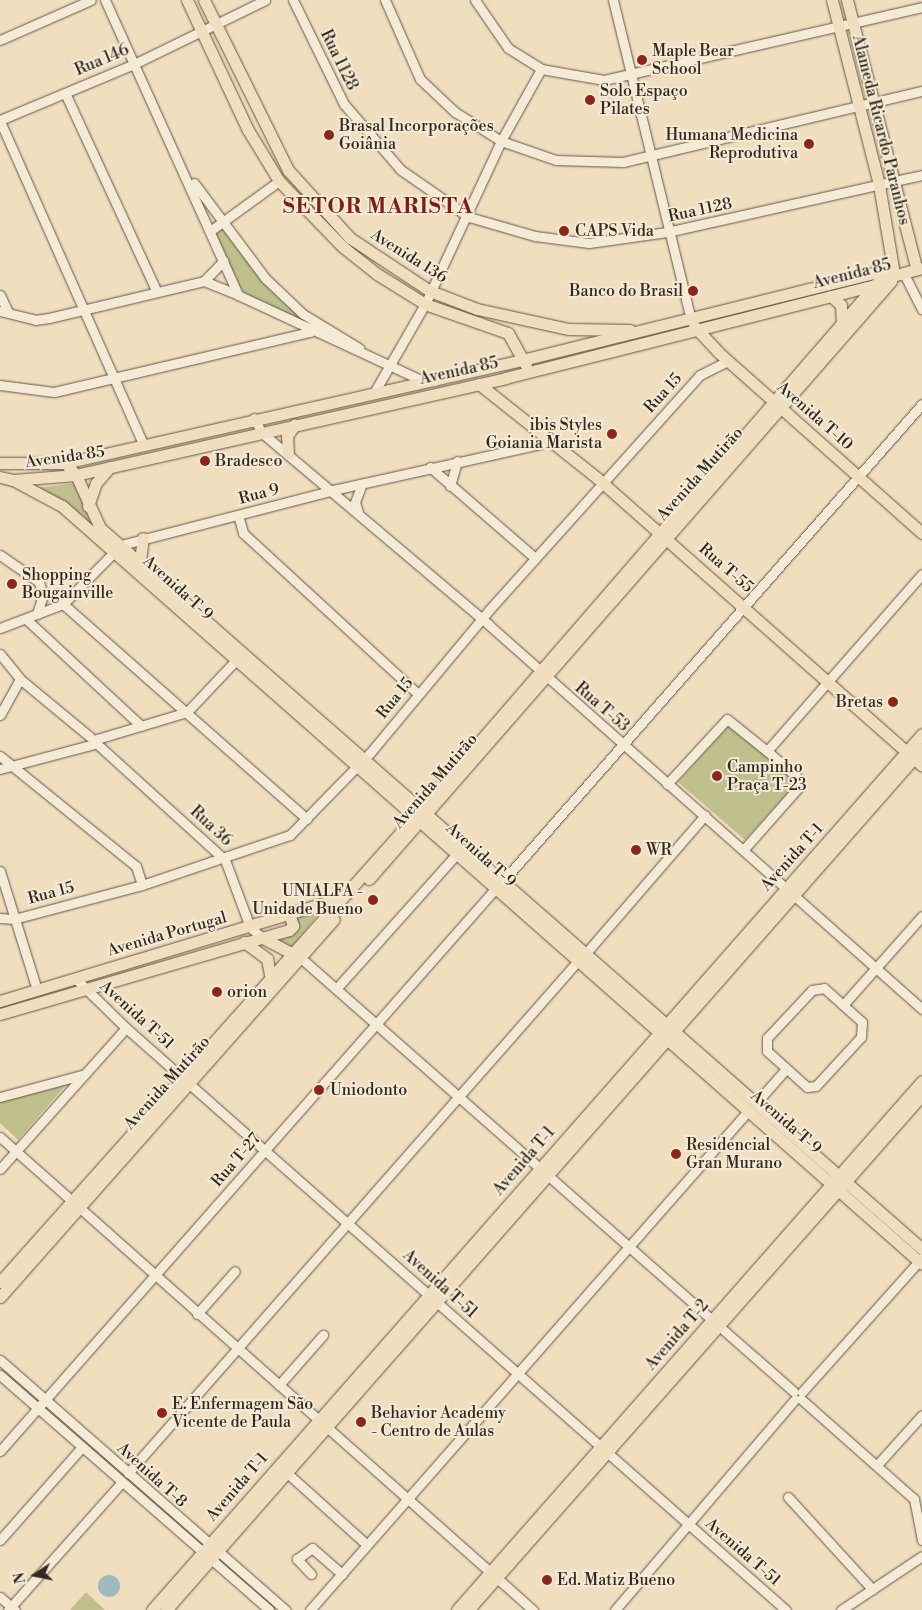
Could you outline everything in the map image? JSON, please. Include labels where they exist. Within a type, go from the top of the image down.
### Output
[{"type":"main road","name":"Avenida 136","points":[[187,0],[248,130],[279,181],[343,247],[426,304],[504,331],[515,341]]},
{"type":"main road","name":"Avenida 136","points":[[204,0],[288,170],[350,238],[430,291],[516,320],[569,329],[640,332]]},
{"type":"main road","name":"Alameda Ricardo Paranhos","points":[[832,0],[880,185],[893,268]]},
{"type":"main road","name":"Alameda Ricardo Paranhos","points":[[848,0],[892,182],[920,264]]},
{"type":"main road","name":"Avenida 85","points":[[0,463],[65,463],[254,418],[522,360],[691,320],[893,268],[920,264]]},
{"type":"main road","points":[[875,285],[881,278],[920,264]]},
{"type":"main road","name":"Avenida 85","points":[[0,477],[13,480],[76,475],[531,372],[722,326],[830,296],[922,274]]},
{"type":"main road","name":"Avenida Mutirão","points":[[186,1078],[298,956],[421,816],[541,674],[778,404],[891,282]]},
{"type":"main road","name":"Avenida Mutirão","points":[[778,404],[842,323],[875,285]]},
{"type":"main road","points":[[830,296],[841,305],[842,323]]},
{"type":"main road","name":"Avenida T-10","points":[[691,320],[698,332],[718,352],[778,404],[857,478],[922,533]]},
{"type":"main road","points":[[718,352],[714,337],[722,326]]},
{"type":"main road","points":[[515,341],[522,360],[531,372]]},
{"type":"main road","points":[[505,400],[504,378],[515,341]]},
{"type":"main road","name":"Rua T-55","points":[[479,384],[505,400],[745,606],[914,759]]},
{"type":"main road","points":[[288,454],[287,436],[295,424]]},
{"type":"main road","name":"Avenida T-9","points":[[65,463],[76,475],[88,506],[100,528],[117,548],[235,661],[360,763]]},
{"type":"main road","points":[[88,506],[96,483],[110,467]]},
{"type":"main road","name":"Avenida T-9","points":[[13,480],[62,506],[117,548],[140,561],[360,763],[499,885],[577,962],[666,1032],[838,1182],[921,1261]]},
{"type":"main road","points":[[140,561],[143,538]]},
{"type":"main road","name":"Avenida T-1","points":[[914,759],[922,734]]},
{"type":"main road","name":"Avenida T-1","points":[[166,1610],[210,1552],[321,1423],[789,892],[922,749]]},
{"type":"main road","name":"Avenida Mutirão","points":[[0,1282],[74,1205],[270,980],[298,956],[342,898],[421,816]]},
{"type":"main road","name":"Avenida T-9","points":[[421,816],[456,855],[499,885],[586,953],[666,1032]]},
{"type":"main road","name":"Avenida Portugal","points":[[0,1001],[342,898]]},
{"type":"main road","name":"Avenida Portugal","points":[[0,1014],[84,988],[289,930],[293,926],[289,914]]},
{"type":"main road","name":"Rua 36","points":[[261,938],[298,956]]},
{"type":"main road","points":[[244,942],[267,959],[270,980]]},
{"type":"main road","name":"Avenida T-2","points":[[457,1610],[494,1574],[716,1322],[838,1182],[922,1081]]},
{"type":"main road","name":"Avenida T-2","points":[[838,1182],[922,1095]]},
{"type":"main road","name":"Avenida T-9","points":[[838,1182],[922,1249]]},
{"type":"main road","name":"Avenida Mutirão","points":[[0,1297],[74,1205]]},
{"type":"main road","name":"Avenida T-1","points":[[152,1610],[286,1472],[321,1423]]},
{"type":"main road","name":"Avenida T-2","points":[[468,1610],[494,1574]]},
{"type":"street","points":[[0,40],[91,0]]},
{"type":"street","points":[[105,0],[184,169],[238,295]]},
{"type":"street","name":"Rua 146","points":[[0,120],[134,64],[200,30],[265,0]]},
{"type":"street","name":"Rua 1128","points":[[294,0],[344,104],[401,170],[469,216],[535,236],[588,243],[667,232],[922,175]]},
{"type":"street","points":[[385,0],[420,79],[455,112],[501,141],[556,160],[622,162],[922,91]]},
{"type":"street","points":[[475,0],[508,48],[541,69],[575,78],[631,76],[922,7]]},
{"type":"street","points":[[613,0],[667,232],[691,320]]},
{"type":"street","points":[[375,391],[392,368],[426,304],[430,291],[469,216],[501,141],[541,69]]},
{"type":"street","points":[[65,93],[157,292]]},
{"type":"street","points":[[0,120],[87,310],[143,444]]},
{"type":"street","points":[[184,169],[265,278],[317,323],[392,368]]},
{"type":"street","points":[[210,231],[279,181]]},
{"type":"street","points":[[0,295],[4,311],[35,320],[87,310],[204,281],[223,261]]},
{"type":"street","points":[[906,278],[922,309]]},
{"type":"street","points":[[204,281],[238,295],[310,332],[425,382]]},
{"type":"street","points":[[0,385],[54,392],[310,332],[317,323]]},
{"type":"street","name":"Rua 15","points":[[0,918],[14,919],[142,885],[225,860],[290,835],[360,763],[535,558],[700,375],[728,361]]},
{"type":"street","name":"Rua T-27","points":[[0,1451],[499,885],[621,743],[745,606],[922,404]]},
{"type":"street","points":[[254,418],[261,432]]},
{"type":"street","name":"Rua T-53","points":[[261,432],[333,490],[482,619],[541,674],[705,815],[922,1009]]},
{"type":"street","name":"Rua 9","points":[[117,548],[143,538],[333,490],[540,444],[550,438]]},
{"type":"street","points":[[450,486],[457,461]]},
{"type":"street","points":[[430,467],[535,558]]},
{"type":"street","points":[[358,512],[355,502],[362,484]]},
{"type":"street","points":[[238,515],[242,533],[417,694]]},
{"type":"street","points":[[0,628],[64,604],[117,548]]},
{"type":"street","points":[[0,555],[39,582],[43,595],[36,614]]},
{"type":"street","points":[[767,751],[922,574]]},
{"type":"street","points":[[64,604],[307,819]]},
{"type":"street","points":[[26,619],[141,726]]},
{"type":"street","name":"Rua 36","points":[[0,654],[20,679],[94,740],[225,860],[250,927],[261,938]]},
{"type":"street","points":[[5,764],[187,712],[235,661]]},
{"type":"street","points":[[0,715],[20,679]]},
{"type":"street","points":[[170,697],[174,716]]},
{"type":"street","points":[[667,784],[727,719],[767,751],[796,776],[798,788],[744,850]]},
{"type":"street","points":[[5,764],[136,866],[142,885]]},
{"type":"street","points":[[586,953],[705,815]]},
{"type":"street","points":[[336,989],[456,855]]},
{"type":"street","points":[[0,871],[37,990]]},
{"type":"street","points":[[843,1005],[922,916]]},
{"type":"street","points":[[298,956],[918,1499],[922,1540]]},
{"type":"street","points":[[128,1474],[577,962]]},
{"type":"street","name":"Avenida T-51","points":[[75,978],[126,1028],[186,1078],[786,1610]]},
{"type":"street","points":[[824,988],[843,1005],[862,1022],[861,1037],[816,1086],[807,1087],[767,1051],[767,1038],[812,990],[824,988]]},
{"type":"street","points":[[0,1169],[126,1028]]},
{"type":"street","points":[[310,1610],[786,1069]]},
{"type":"street","points":[[0,1097],[86,1074]]},
{"type":"street","points":[[0,1137],[154,1277],[408,1498],[533,1610]]},
{"type":"street","points":[[615,1610],[690,1525],[798,1395],[921,1261]]},
{"type":"street","points":[[197,1314],[235,1271]]},
{"type":"street","points":[[279,1385],[323,1335]]},
{"type":"street","name":"Avenida T-8","points":[[0,1360],[128,1474],[269,1610]]},
{"type":"street","name":"Avenida T-8","points":[[0,1375],[122,1482],[286,1610]]},
{"type":"street","points":[[876,1464],[922,1415]]},
{"type":"street","points":[[0,1540],[82,1447]]},
{"type":"street","points":[[286,1472],[367,1544]]},
{"type":"street","points":[[0,1597],[11,1609],[122,1482]]},
{"type":"street","points":[[788,1497],[872,1589]]},
{"type":"street","points":[[310,1574],[297,1560],[312,1548],[342,1574]]},
{"type":"street","points":[[841,1610],[922,1556]]},
{"type":"green space","points":[[222,226],[312,323],[308,328],[239,294],[211,231]]},
{"type":"green space","points":[[76,483],[91,522],[107,537],[36,488]]},
{"type":"green space","points":[[729,725],[792,779],[794,786],[745,840],[678,782]]},
{"type":"green space","points":[[321,911],[290,950],[273,940],[294,932],[295,919]]},
{"type":"green space","points":[[72,1078],[18,1140],[0,1123],[0,1101]]},
{"type":"green space","points":[[86,1592],[105,1610],[70,1610]]},
{"type":"water","points":[[109,1575],[119,1582],[120,1586],[113,1596],[109,1597],[99,1590],[98,1586],[105,1576]]},
{"type":"place","name":"Maple Bear School","points":[[642,60]]},
{"type":"place","name":"Solo Espaço Pilates","points":[[590,100]]},
{"type":"place","name":"Brasal Incorporações Goiânia","points":[[329,135]]},
{"type":"place","name":"Humana Medicina Reprodutiva","points":[[809,144]]},
{"type":"place","name":"CAPS Vida","points":[[564,231]]},
{"type":"place","name":"Banco do Brasil","points":[[693,291]]},
{"type":"place","name":"ibis Styles Goiania Marista","points":[[612,434]]},
{"type":"place","name":"Bradesco","points":[[205,461]]},
{"type":"place","name":"Shopping Bougainville","points":[[12,584]]},
{"type":"place","name":"Bretas","points":[[893,702]]},
{"type":"place","name":"Campinho Praça T-23","points":[[717,776]]},
{"type":"place","name":"WR","points":[[636,850]]},
{"type":"place","name":"UNIALFA - Unidade Bueno","points":[[373,900]]},
{"type":"place","name":"orion","points":[[217,992]]},
{"type":"place","name":"Uniodonto","points":[[319,1090]]},
{"type":"place","name":"Residencial Gran Murano","points":[[676,1154]]},
{"type":"place","name":"E. Enfermagem São Vicente de Paula","points":[[162,1413]]},
{"type":"place","name":"Behavior Academy - Centro de Aulas","points":[[361,1422]]},
{"type":"place","name":"Ed. Matiz Bueno","points":[[547,1580]]},
{"type":"district","name":"SETOR MARISTA","points":[[378,207]]}]
